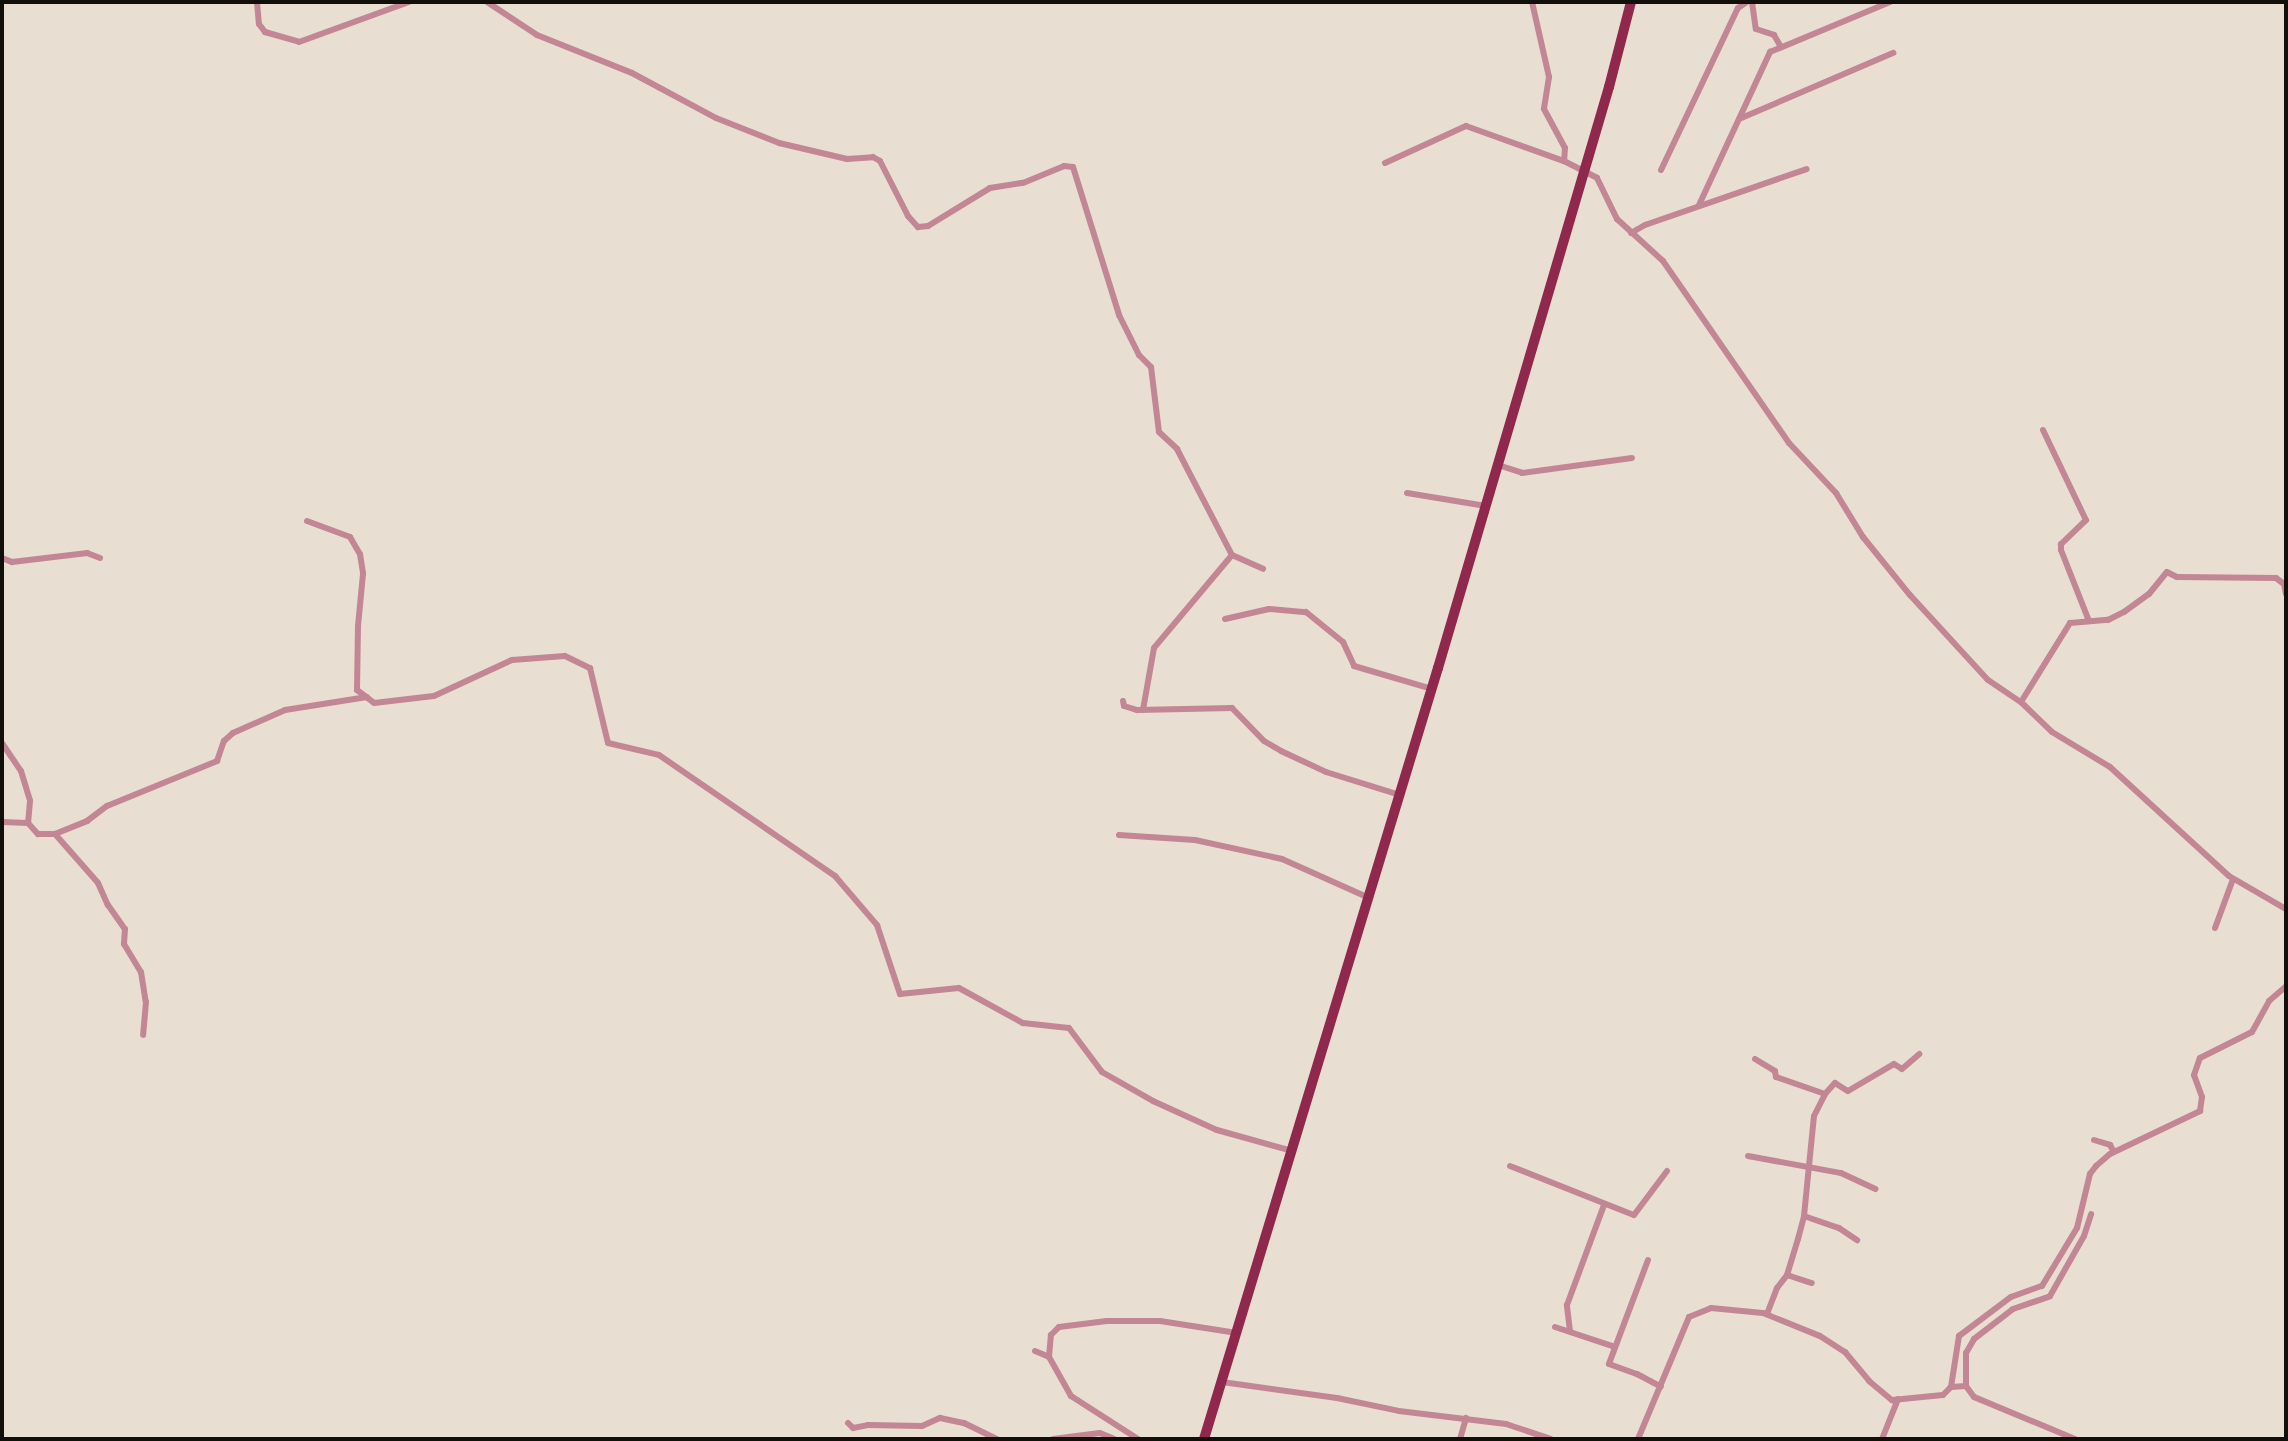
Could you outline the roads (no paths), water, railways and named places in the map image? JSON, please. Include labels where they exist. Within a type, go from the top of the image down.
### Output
[{"type":"highway","points":[[1204,1439],[1432,689],[1631,2]]},
{"type":"street","points":[[257,2],[259,24],[265,32],[299,42],[409,2]]},
{"type":"street","points":[[487,2],[537,35],[645,79],[716,118],[779,143],[847,159],[873,157],[880,161],[908,216],[918,227],[928,226],[990,188],[1023,183],[1064,166],[1073,167],[1119,315],[1139,355],[1151,367],[1159,432],[1177,449],[1232,555],[1263,569]]},
{"type":"street","points":[[1532,2],[1549,77],[1544,109],[1565,148],[1564,161]]},
{"type":"street","points":[[1661,170],[1738,8],[1750,2],[1756,29],[1774,35],[1781,47]]},
{"type":"street","points":[[1699,205],[1770,52],[1890,2]]},
{"type":"street","points":[[1737,119],[1893,53]]},
{"type":"street","points":[[1385,163],[1466,126],[1564,161],[1601,183],[1617,219],[1663,261],[1752,394],[1789,443],[1836,493],[1858,529],[1910,595],[1988,680],[2021,702],[2052,732],[2110,767],[2233,879],[2286,909]]},
{"type":"street","points":[[1631,233],[1699,205],[1807,169]]},
{"type":"street","points":[[2043,430],[2086,520],[2061,544],[2061,550],[2089,621]]},
{"type":"street","points":[[1498,465],[1522,473],[1632,458]]},
{"type":"street","points":[[1407,493],[1486,506]]},
{"type":"street","points":[[307,521],[350,537],[360,554],[363,574],[357,690],[374,703],[434,696],[512,660],[565,656],[590,668],[608,743],[659,755],[835,876],[877,925],[900,994],[959,988],[1023,1023],[1069,1028],[1102,1072],[1153,1101],[1217,1130],[1292,1151]]},
{"type":"street","points":[[2,558],[12,562],[87,553],[100,558]]},
{"type":"street","points":[[1143,710],[1154,648],[1232,555]]},
{"type":"street","points":[[2021,702],[2070,623],[2108,620],[2124,612],[2149,594],[2167,572],[2189,577],[2267,576],[2284,584],[2286,594]]},
{"type":"street","points":[[1225,619],[1269,609],[1306,612],[1343,642],[1354,666],[1432,689]]},
{"type":"street","points":[[2,822],[28,823],[38,834],[55,834],[87,821],[107,806],[217,761],[224,741],[233,733],[285,710],[367,697]]},
{"type":"street","points":[[1123,701],[1129,709],[1143,710],[1232,708],[1264,741],[1281,751],[1326,772],[1400,795]]},
{"type":"street","points":[[2,743],[21,771],[30,801],[28,823]]},
{"type":"street","points":[[55,834],[98,883],[125,929],[124,944],[141,972],[146,1002],[143,1035]]},
{"type":"street","points":[[1119,835],[1195,840],[1282,859],[1369,898]]},
{"type":"street","points":[[2215,928],[2233,879]]},
{"type":"street","points":[[1638,1439],[1692,1313],[1718,1307],[1767,1314],[1845,1352],[1883,1394],[1898,1399],[1943,1395],[1951,1387],[1959,1336],[2011,1297],[2042,1286],[2077,1228],[2090,1174],[2102,1159],[2200,1111],[2202,1097],[2194,1075],[2200,1058],[2252,1032],[2269,1001],[2286,986]]},
{"type":"street","points":[[1767,1314],[1777,1288],[1787,1275],[1804,1216],[1814,1116],[1825,1094],[1835,1083],[1848,1091],[1894,1064],[1902,1069],[1919,1054]]},
{"type":"street","points":[[1755,1059],[1775,1071],[1776,1077],[1825,1094]]},
{"type":"street","points":[[2094,1140],[2110,1145],[2114,1152]]},
{"type":"street","points":[[1748,1156],[1841,1173],[1876,1189]]},
{"type":"street","points":[[1510,1166],[1635,1215],[1667,1171]]},
{"type":"street","points":[[1570,1331],[1567,1305],[1604,1205]]},
{"type":"street","points":[[2075,1439],[1974,1397],[1966,1386],[1969,1346],[2013,1309],[2050,1296],[2064,1265],[2084,1236],[2091,1214]]},
{"type":"street","points":[[1804,1216],[1839,1228],[1857,1240]]},
{"type":"street","points":[[1648,1260],[1609,1364],[1661,1387]]},
{"type":"street","points":[[1787,1275],[1812,1283]]},
{"type":"street","points":[[1138,1439],[1071,1396],[1049,1357],[1051,1335],[1059,1327],[1107,1321],[1160,1321],[1237,1333]]},
{"type":"street","points":[[1555,1327],[1615,1347]]},
{"type":"street","points":[[1035,1351],[1049,1357]]},
{"type":"street","points":[[1222,1382],[1337,1398],[1399,1411],[1506,1424],[1551,1439]]},
{"type":"street","points":[[1951,1387],[1966,1386]]},
{"type":"street","points":[[1882,1439],[1898,1399]]},
{"type":"street","points":[[848,1423],[853,1428],[922,1426],[940,1418],[964,1423],[997,1439]]},
{"type":"street","points":[[1460,1439],[1466,1418]]},
{"type":"street","points":[[1053,1439],[1100,1433],[1114,1439]]}]
